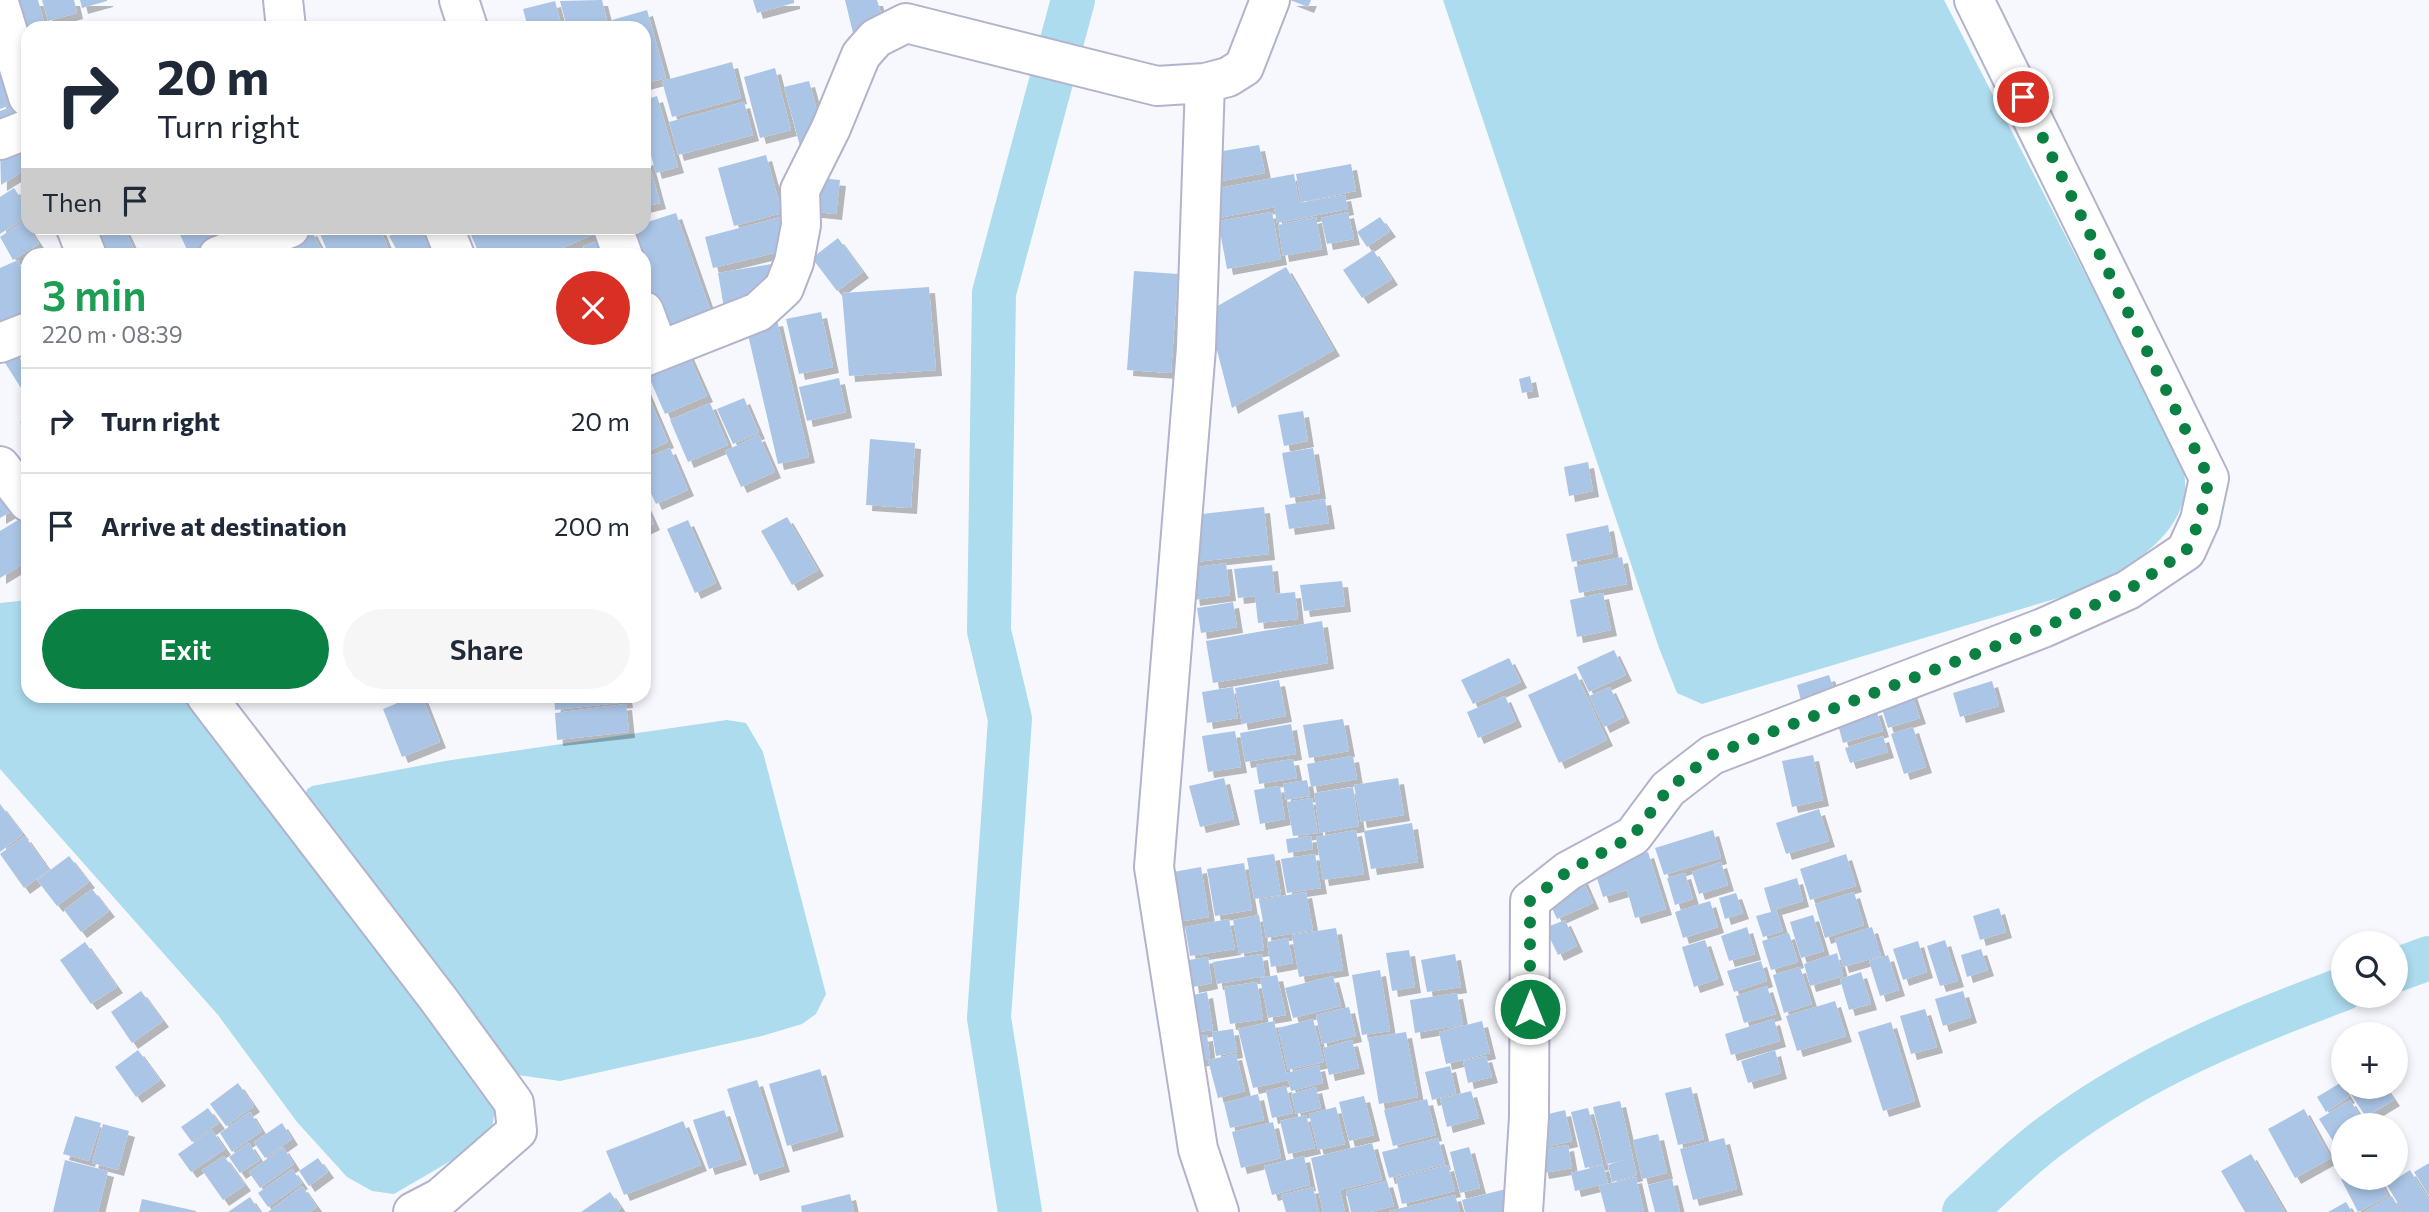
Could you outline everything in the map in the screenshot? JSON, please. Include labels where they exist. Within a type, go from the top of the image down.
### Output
[{"type":"street","points":[[283,0],[285,21]]},
{"type":"street","points":[[459,0],[466,21]]},
{"type":"street","points":[[651,354],[758,312],[784,288],[794,262],[801,225],[800,190],[831,128],[862,55],[895,19],[1157,86],[1205,83],[1228,77],[1244,67],[1270,0]]},
{"type":"street","points":[[1523,1212],[1529,1117],[1530,901],[1568,871],[1633,836],[1668,789],[1712,755],[2030,633],[2128,590],[2186,551],[2200,520],[2209,478],[1974,0]]},
{"type":"street","points":[[0,6],[21,74]]},
{"type":"street","points":[[1205,83],[1196,348],[1154,867],[1198,1149],[1219,1212]]},
{"type":"street","points":[[0,140],[21,131]]},
{"type":"street","points":[[238,248],[271,235]]},
{"type":"street","points":[[0,344],[21,335]]},
{"type":"street","points":[[0,466],[21,493]]},
{"type":"street","points":[[211,703],[514,1103],[517,1131],[440,1198],[414,1212]]},
{"type":"water","points":[[1443,0],[1944,0],[2183,464],[2185,491],[2181,508],[2163,537],[2136,560],[2092,588],[1702,704],[1677,693],[1659,648]]},
{"type":"water","points":[[21,601],[21,703],[194,703],[489,1097],[495,1110],[490,1138],[394,1194],[372,1191],[347,1177],[297,1122],[218,1015],[0,769],[0,603]]},
{"type":"water","points":[[727,720],[746,723],[763,752],[826,994],[816,1014],[802,1024],[762,1036],[560,1081],[511,1074],[305,797],[307,789],[312,786],[445,761]]},
{"type":"building","points":[[9,0],[38,0],[44,21],[21,21],[21,31],[18,32]]},
{"type":"building","points":[[42,0],[74,0],[77,13],[48,21]]},
{"type":"building","points":[[80,0],[107,0],[107,1],[82,8]]},
{"type":"building","points":[[602,0],[607,21],[565,21],[560,1]]},
{"type":"building","points":[[753,0],[794,0],[794,3],[757,13]]},
{"type":"building","points":[[845,0],[877,0],[884,24],[853,33]]},
{"type":"building","points":[[1290,0],[1311,0],[1308,7]]},
{"type":"building","points":[[555,1],[560,21],[526,21],[523,9]]},
{"type":"building","points":[[647,10],[650,21],[612,21]]},
{"type":"building","points":[[651,24],[666,78],[651,82]]},
{"type":"building","points":[[0,60],[21,95],[21,101],[0,109]]},
{"type":"building","points":[[732,62],[741,98],[672,117],[662,81]]},
{"type":"building","points":[[775,68],[791,130],[760,138],[744,77]]},
{"type":"building","points":[[809,81],[825,140],[800,146],[784,87]]},
{"type":"building","points":[[657,96],[678,167],[656,173],[651,156],[651,98]]},
{"type":"building","points":[[744,102],[753,135],[678,155],[669,122]]},
{"type":"building","points":[[21,103],[21,122],[0,136],[0,111]]},
{"type":"building","points":[[18,135],[21,140],[21,172],[1,185],[0,146]]},
{"type":"building","points":[[1259,145],[1265,173],[1216,182],[1211,153]]},
{"type":"building","points":[[766,155],[782,213],[734,226],[718,168]]},
{"type":"building","points":[[1351,164],[1356,191],[1301,202],[1296,174]]},
{"type":"building","points":[[651,170],[660,203],[651,205]]},
{"type":"building","points":[[1294,174],[1299,203],[1345,195],[1348,209],[1277,223],[1274,207],[1214,219],[1209,190]]},
{"type":"building","points":[[810,177],[840,180],[836,214],[807,211]]},
{"type":"building","points":[[14,188],[21,198],[21,220],[0,234],[0,197]]},
{"type":"building","points":[[1272,212],[1281,259],[1227,269],[1218,221]]},
{"type":"building","points":[[1348,212],[1354,239],[1327,244],[1321,218]]},
{"type":"building","points":[[676,213],[713,318],[658,337],[651,317],[651,248],[631,248],[632,235],[651,235],[651,221]]},
{"type":"building","points":[[781,217],[790,249],[713,268],[705,237]]},
{"type":"building","points":[[1316,217],[1322,249],[1283,256],[1278,225]]},
{"type":"building","points":[[1380,217],[1390,231],[1367,247],[1357,232]]},
{"type":"building","points":[[21,223],[21,235],[33,235],[39,244],[32,248],[21,248],[21,255],[13,260],[0,237]]},
{"type":"building","points":[[81,235],[127,235],[133,248],[87,248]]},
{"type":"building","points":[[180,235],[217,235],[222,245],[215,248],[186,248]]},
{"type":"building","points":[[302,235],[314,235],[321,248],[298,248],[293,240]]},
{"type":"building","points":[[321,235],[383,235],[388,248],[326,248]]},
{"type":"building","points":[[437,235],[444,248],[396,248],[389,236]]},
{"type":"building","points":[[471,235],[592,235],[562,248],[477,248]]},
{"type":"building","points":[[838,238],[863,272],[837,291],[812,258]]},
{"type":"building","points":[[284,240],[288,248],[271,248]]},
{"type":"building","points":[[600,240],[603,248],[584,248]]},
{"type":"building","points":[[1373,250],[1392,279],[1362,298],[1343,270]]},
{"type":"building","points":[[18,260],[21,267],[21,318],[0,327],[0,268]]},
{"type":"building","points":[[784,262],[774,291],[724,308],[718,273]]},
{"type":"building","points":[[1286,267],[1334,350],[1232,408],[1207,312]]},
{"type":"building","points":[[1134,271],[1178,274],[1171,373],[1127,370]]},
{"type":"building","points":[[929,287],[936,370],[849,376],[842,293]]},
{"type":"building","points":[[821,312],[833,367],[799,374],[786,319]]},
{"type":"building","points":[[777,320],[809,457],[778,464],[746,326]]},
{"type":"building","points":[[9,345],[21,363],[21,388],[0,355]]},
{"type":"building","points":[[686,349],[707,396],[665,414],[651,382],[651,363]]},
{"type":"building","points":[[1530,376],[1533,391],[1522,393],[1519,379]]},
{"type":"building","points":[[839,378],[846,412],[807,421],[799,387]]},
{"type":"building","points":[[744,398],[759,433],[733,444],[717,409]]},
{"type":"building","points":[[651,402],[668,442],[651,450]]},
{"type":"building","points":[[710,403],[728,445],[688,462],[670,420]]},
{"type":"building","points":[[1303,411],[1308,441],[1284,446],[1278,415]]},
{"type":"building","points":[[759,435],[775,472],[741,487],[725,451]]},
{"type":"building","points":[[870,439],[915,443],[911,508],[866,505]]},
{"type":"building","points":[[670,448],[688,490],[656,504],[651,494],[651,456]]},
{"type":"building","points":[[1313,448],[1320,493],[1290,498],[1282,453]]},
{"type":"building","points":[[1588,462],[1593,491],[1569,496],[1564,467]]},
{"type":"building","points":[[0,469],[21,506],[0,518]]},
{"type":"building","points":[[1325,499],[1329,523],[1289,529],[1285,505]]},
{"type":"building","points":[[1264,507],[1269,554],[1185,563],[1193,515]]},
{"type":"building","points":[[787,517],[818,570],[792,585],[761,531]]},
{"type":"building","points":[[21,518],[21,565],[0,578],[0,531]]},
{"type":"building","points":[[688,520],[716,583],[695,593],[667,529]]},
{"type":"building","points":[[1608,525],[1613,553],[1572,562],[1566,534]]},
{"type":"building","points":[[1622,557],[1627,584],[1579,593],[1574,567]]},
{"type":"building","points":[[1226,563],[1230,595],[1194,600],[1190,568]]},
{"type":"building","points":[[1272,565],[1275,594],[1295,592],[1298,619],[1258,623],[1255,596],[1238,598],[1234,569]]},
{"type":"building","points":[[1342,581],[1345,606],[1304,611],[1300,585]]},
{"type":"building","points":[[1603,593],[1611,630],[1577,637],[1570,600]]},
{"type":"building","points":[[1233,602],[1237,627],[1201,633],[1197,608]]},
{"type":"building","points":[[1322,621],[1328,663],[1213,683],[1206,641]]},
{"type":"building","points":[[1614,650],[1626,675],[1589,692],[1577,667]]},
{"type":"building","points":[[1509,658],[1521,682],[1473,704],[1461,680]]},
{"type":"building","points":[[1576,673],[1607,740],[1559,763],[1528,695]]},
{"type":"building","points":[[1829,675],[1837,698],[1803,708],[1797,685]]},
{"type":"building","points":[[1279,680],[1286,716],[1242,724],[1235,688]]},
{"type":"building","points":[[1992,681],[1999,706],[1960,717],[1953,693]]},
{"type":"building","points":[[1233,687],[1238,718],[1207,723],[1202,692]]},
{"type":"building","points":[[1610,687],[1624,717],[1604,727],[1589,696]]},
{"type":"building","points":[[1911,692],[1920,718],[1888,728],[1880,702]]},
{"type":"building","points":[[1505,696],[1516,721],[1478,738],[1467,712]]},
{"type":"building","points":[[397,703],[425,703],[440,742],[402,757],[383,709]]},
{"type":"building","points":[[554,703],[618,703],[555,710]]},
{"type":"building","points":[[626,704],[629,732],[557,740],[555,713]]},
{"type":"building","points":[[1876,709],[1883,731],[1843,743],[1837,721]]},
{"type":"building","points":[[1343,719],[1349,751],[1309,758],[1303,725]]},
{"type":"building","points":[[1291,724],[1296,754],[1245,762],[1240,733]]},
{"type":"building","points":[[1913,727],[1926,767],[1904,774],[1891,734]]},
{"type":"building","points":[[1235,731],[1241,767],[1208,772],[1202,736]]},
{"type":"building","points":[[1883,736],[1888,752],[1850,763],[1845,748]]},
{"type":"building","points":[[1813,755],[1823,800],[1792,807],[1782,761]]},
{"type":"building","points":[[1353,756],[1357,779],[1311,787],[1307,764]]},
{"type":"building","points":[[1293,759],[1297,778],[1259,784],[1256,765]]},
{"type":"building","points":[[1224,778],[1234,819],[1200,827],[1189,786]]},
{"type":"building","points":[[1398,778],[1404,815],[1361,822],[1354,785]]},
{"type":"building","points":[[1307,780],[1310,796],[1286,800],[1283,784]]},
{"type":"building","points":[[1280,786],[1285,819],[1260,824],[1254,790]]},
{"type":"building","points":[[1353,787],[1359,826],[1320,833],[1314,793]]},
{"type":"building","points":[[1312,798],[1318,833],[1293,836],[1287,802]]},
{"type":"building","points":[[0,804],[23,834],[0,852]]},
{"type":"building","points":[[1819,809],[1829,841],[1786,854],[1776,823]]},
{"type":"building","points":[[1412,823],[1418,862],[1371,869],[1364,831]]},
{"type":"building","points":[[1356,830],[1364,874],[1323,880],[1316,837]]},
{"type":"building","points":[[1713,830],[1721,858],[1664,875],[1655,848]]},
{"type":"building","points":[[25,836],[49,870],[24,888],[0,854]]},
{"type":"building","points":[[1311,836],[1313,849],[1288,853],[1286,839]]},
{"type":"building","points":[[1648,852],[1666,909],[1635,918],[1627,890],[1603,897],[1594,869]]},
{"type":"building","points":[[1274,854],[1281,895],[1254,899],[1247,858]]},
{"type":"building","points":[[1315,854],[1321,888],[1287,893],[1281,859]]},
{"type":"building","points":[[1846,854],[1856,886],[1810,900],[1800,869]]},
{"type":"building","points":[[69,856],[89,882],[57,906],[37,880]]},
{"type":"building","points":[[1721,862],[1728,885],[1699,894],[1692,872]]},
{"type":"building","points":[[1244,863],[1252,910],[1215,916],[1207,869]]},
{"type":"building","points":[[1201,867],[1209,917],[1170,923],[1162,874]]},
{"type":"building","points":[[1685,873],[1693,899],[1675,905],[1667,878]]},
{"type":"building","points":[[1582,878],[1593,903],[1557,919],[1546,895]]},
{"type":"building","points":[[1797,878],[1803,901],[1776,909],[1783,931],[1763,937],[1756,916],[1771,912],[1764,888]]},
{"type":"building","points":[[92,889],[109,911],[81,932],[64,910]]},
{"type":"building","points":[[1306,892],[1313,930],[1266,938],[1259,900]]},
{"type":"building","points":[[1854,892],[1864,925],[1825,938],[1815,904]]},
{"type":"building","points":[[1736,893],[1743,913],[1725,919],[1719,898]]},
{"type":"building","points":[[1710,901],[1718,927],[1683,938],[1675,912]]},
{"type":"building","points":[[1999,908],[2006,932],[1980,940],[1973,916]]},
{"type":"building","points":[[1259,915],[1264,950],[1239,954],[1233,920]]},
{"type":"building","points":[[1813,915],[1824,951],[1801,958],[1790,922]]},
{"type":"building","points":[[1229,919],[1235,949],[1190,956],[1185,927]]},
{"type":"building","points":[[1565,920],[1577,946],[1558,955],[1545,928]]},
{"type":"building","points":[[1747,927],[1755,954],[1729,961],[1721,936]]},
{"type":"building","points":[[1872,927],[1881,956],[1843,967],[1835,939]]},
{"type":"building","points":[[1336,928],[1343,970],[1299,977],[1292,935]]},
{"type":"building","points":[[1789,933],[1798,962],[1771,970],[1762,941]]},
{"type":"building","points":[[1288,938],[1293,963],[1271,967],[1267,942]]},
{"type":"building","points":[[1705,940],[1718,979],[1694,987],[1682,947]]},
{"type":"building","points":[[1945,940],[1958,981],[1940,986],[1927,946]]},
{"type":"building","points":[[1918,941],[1927,972],[1903,980],[1893,949]]},
{"type":"building","points":[[85,942],[117,987],[91,1004],[60,960]]},
{"type":"building","points":[[1981,949],[1988,970],[1967,977],[1961,955]]},
{"type":"building","points":[[1409,950],[1415,987],[1392,991],[1386,953]]},
{"type":"building","points":[[1837,953],[1843,976],[1810,986],[1804,964]]},
{"type":"building","points":[[1262,954],[1265,976],[1217,984],[1213,962]]},
{"type":"building","points":[[1455,954],[1461,987],[1427,992],[1421,960]]},
{"type":"building","points":[[1888,955],[1899,990],[1880,996],[1869,961]]},
{"type":"building","points":[[1208,957],[1212,983],[1193,987],[1189,960]]},
{"type":"building","points":[[1761,961],[1767,981],[1734,992],[1727,971]]},
{"type":"building","points":[[1800,967],[1812,1004],[1784,1013],[1773,975]]},
{"type":"building","points":[[1380,970],[1390,1031],[1362,1035],[1352,975]]},
{"type":"building","points":[[1861,972],[1871,1004],[1849,1010],[1840,979]]},
{"type":"building","points":[[1277,975],[1286,1015],[1268,1018],[1260,978]]},
{"type":"building","points":[[1333,976],[1341,1006],[1293,1018],[1285,988]]},
{"type":"building","points":[[1257,982],[1263,1019],[1230,1024],[1224,987]]},
{"type":"building","points":[[1767,986],[1776,1014],[1744,1023],[1736,996]]},
{"type":"building","points":[[141,991],[163,1021],[132,1043],[111,1012]]},
{"type":"building","points":[[1963,991],[1971,1017],[1943,1026],[1935,999]]},
{"type":"building","points":[[1207,992],[1213,1030],[1190,1033],[1184,997]]},
{"type":"building","points":[[1457,993],[1463,1025],[1415,1033],[1410,1000]]},
{"type":"building","points":[[1835,1001],[1846,1036],[1797,1051],[1786,1016]]},
{"type":"building","points":[[1349,1007],[1356,1036],[1322,1044],[1316,1015]]},
{"type":"building","points":[[1925,1009],[1937,1047],[1911,1054],[1900,1016]]},
{"type":"building","points":[[1313,1019],[1324,1062],[1288,1070],[1278,1028]]},
{"type":"building","points":[[1774,1019],[1780,1041],[1731,1055],[1725,1034]]},
{"type":"building","points":[[1274,1021],[1286,1073],[1319,1065],[1323,1083],[1291,1091],[1288,1080],[1253,1088],[1238,1029]]},
{"type":"building","points":[[1482,1021],[1490,1053],[1446,1064],[1439,1032]]},
{"type":"building","points":[[1891,1022],[1915,1101],[1883,1111],[1858,1032]]},
{"type":"building","points":[[1233,1029],[1237,1052],[1216,1056],[1212,1032]]},
{"type":"building","points":[[1406,1032],[1418,1097],[1379,1104],[1368,1038]]},
{"type":"building","points":[[1207,1035],[1210,1059],[1189,1062],[1186,1038]]},
{"type":"building","points":[[1352,1040],[1359,1068],[1329,1075],[1323,1048]]},
{"type":"building","points":[[138,1050],[160,1080],[136,1097],[115,1067]]},
{"type":"building","points":[[1775,1050],[1781,1073],[1748,1083],[1741,1061]]},
{"type":"building","points":[[1236,1054],[1245,1091],[1218,1098],[1208,1060]]},
{"type":"building","points":[[1486,1056],[1492,1077],[1468,1083],[1463,1061]]},
{"type":"building","points":[[1450,1066],[1456,1093],[1432,1100],[1425,1072]]},
{"type":"building","points":[[820,1069],[838,1131],[787,1146],[769,1084]]},
{"type":"building","points":[[757,1080],[784,1166],[754,1175],[727,1089]]},
{"type":"building","points":[[238,1083],[254,1106],[226,1126],[210,1104]]},
{"type":"building","points":[[1286,1086],[1293,1113],[1272,1118],[1266,1091]]},
{"type":"building","points":[[1316,1087],[1321,1108],[1296,1114],[1291,1094]]},
{"type":"building","points":[[1691,1087],[1704,1139],[1678,1145],[1665,1093]]},
{"type":"building","points":[[2331,1088],[2331,1099],[2346,1099],[2326,1112],[2317,1097]]},
{"type":"building","points":[[1471,1091],[1479,1118],[1447,1127],[1440,1099]]},
{"type":"building","points":[[1258,1094],[1264,1120],[1230,1128],[1224,1103]]},
{"type":"building","points":[[1364,1096],[1374,1135],[1349,1141],[1339,1102]]},
{"type":"building","points":[[1427,1099],[1436,1135],[1393,1146],[1384,1110]]},
{"type":"building","points":[[2354,1099],[2394,1100],[2373,1113],[2363,1113]]},
{"type":"building","points":[[2350,1100],[2358,1113],[2331,1113],[2331,1138],[2319,1119]]},
{"type":"building","points":[[1620,1101],[1637,1175],[1612,1182],[1608,1165],[1624,1160],[1607,1164],[1593,1107]]},
{"type":"building","points":[[1336,1107],[1345,1144],[1318,1150],[1309,1114]]},
{"type":"building","points":[[208,1108],[219,1123],[192,1142],[181,1127]]},
{"type":"building","points":[[1588,1108],[1603,1164],[1585,1168],[1571,1112]]},
{"type":"building","points":[[2304,1109],[2331,1158],[2295,1178],[2268,1129]]},
{"type":"building","points":[[724,1110],[741,1159],[709,1169],[693,1120]]},
{"type":"building","points":[[1565,1110],[1572,1141],[1540,1148],[1532,1118]]},
{"type":"building","points":[[250,1112],[262,1131],[232,1152],[220,1133]]},
{"type":"building","points":[[1306,1115],[1315,1148],[1288,1154],[1280,1121]]},
{"type":"building","points":[[75,1116],[101,1123],[89,1161],[63,1154]]},
{"type":"building","points":[[683,1121],[701,1165],[624,1195],[606,1151]]},
{"type":"building","points":[[1273,1122],[1281,1158],[1241,1168],[1232,1132]]},
{"type":"building","points":[[282,1123],[292,1139],[265,1158],[254,1142]]},
{"type":"building","points":[[103,1124],[129,1131],[118,1170],[92,1163]]},
{"type":"building","points":[[212,1130],[225,1149],[191,1172],[178,1154]]},
{"type":"building","points":[[1658,1134],[1667,1173],[1642,1179],[1633,1140]]},
{"type":"building","points":[[1438,1138],[1445,1164],[1389,1178],[1382,1152]]},
{"type":"building","points":[[1724,1138],[1737,1189],[1693,1200],[1680,1149]]},
{"type":"building","points":[[249,1143],[260,1160],[240,1173],[229,1157]]},
{"type":"building","points":[[1372,1143],[1382,1180],[1340,1190],[1345,1212],[1323,1212],[1311,1158]]},
{"type":"building","points":[[1568,1145],[1572,1168],[1543,1173],[1538,1150]]},
{"type":"building","points":[[283,1147],[294,1164],[260,1188],[249,1172]]},
{"type":"building","points":[[1469,1147],[1480,1188],[1460,1193],[1450,1152]]},
{"type":"building","points":[[2251,1154],[2285,1212],[2245,1212],[2221,1171]]},
{"type":"building","points":[[224,1156],[245,1185],[223,1200],[202,1170]]},
{"type":"building","points":[[1304,1156],[1310,1185],[1272,1195],[1264,1166]]},
{"type":"building","points":[[318,1158],[328,1172],[309,1186],[299,1171]]},
{"type":"building","points":[[65,1160],[108,1171],[98,1212],[53,1212]]},
{"type":"building","points":[[2429,1163],[2429,1196],[2414,1172]]},
{"type":"building","points":[[1448,1165],[1455,1191],[1402,1204],[1396,1178]]},
{"type":"building","points":[[1603,1165],[1608,1183],[1575,1191],[1571,1173]]},
{"type":"building","points":[[292,1169],[302,1183],[268,1207],[258,1193]]},
{"type":"building","points":[[2410,1170],[2429,1200],[2429,1212],[2403,1212],[2390,1190],[2408,1190]]},
{"type":"building","points":[[1636,1177],[1644,1212],[1606,1212],[1599,1186]]},
{"type":"building","points":[[1672,1179],[1680,1212],[1655,1212],[1648,1185]]},
{"type":"building","points":[[1387,1181],[1394,1206],[1370,1212],[1351,1212],[1346,1191]]},
{"type":"building","points":[[302,1186],[317,1207],[310,1212],[268,1212]]},
{"type":"building","points":[[1313,1187],[1319,1212],[1286,1212],[1281,1195]]},
{"type":"building","points":[[1506,1189],[1512,1212],[1465,1212],[1462,1200]]},
{"type":"building","points":[[2347,1190],[2385,1190],[2388,1196],[2358,1212]]},
{"type":"building","points":[[610,1192],[621,1208],[616,1212],[581,1212]]},
{"type":"building","points":[[850,1194],[854,1212],[802,1212],[801,1206]]},
{"type":"building","points":[[1455,1195],[1460,1212],[1389,1212],[1389,1211]]},
{"type":"building","points":[[2392,1196],[2401,1212],[2364,1212]]},
{"type":"building","points":[[250,1197],[260,1212],[228,1212]]},
{"type":"building","points":[[142,1199],[196,1211],[196,1212],[139,1212]]},
{"type":"building","points":[[2346,1202],[2352,1212],[2328,1212]]},
{"type":"waterway","points":[[1020,1212],[989,1018],[1010,719],[989,631],[994,293],[1073,0]]},
{"type":"waterway","points":[[2408,966],[2429,958]]},
{"type":"waterway","points":[[1964,1212],[2041,1143],[2121,1089],[2230,1034],[2331,994]]},
{"type":"route","points":[[1530,1009],[1530,901],[1568,871],[1633,836],[1668,789],[1712,755],[2043,628],[2128,590],[2186,551],[2200,520],[2209,478],[2023,97]]}]
